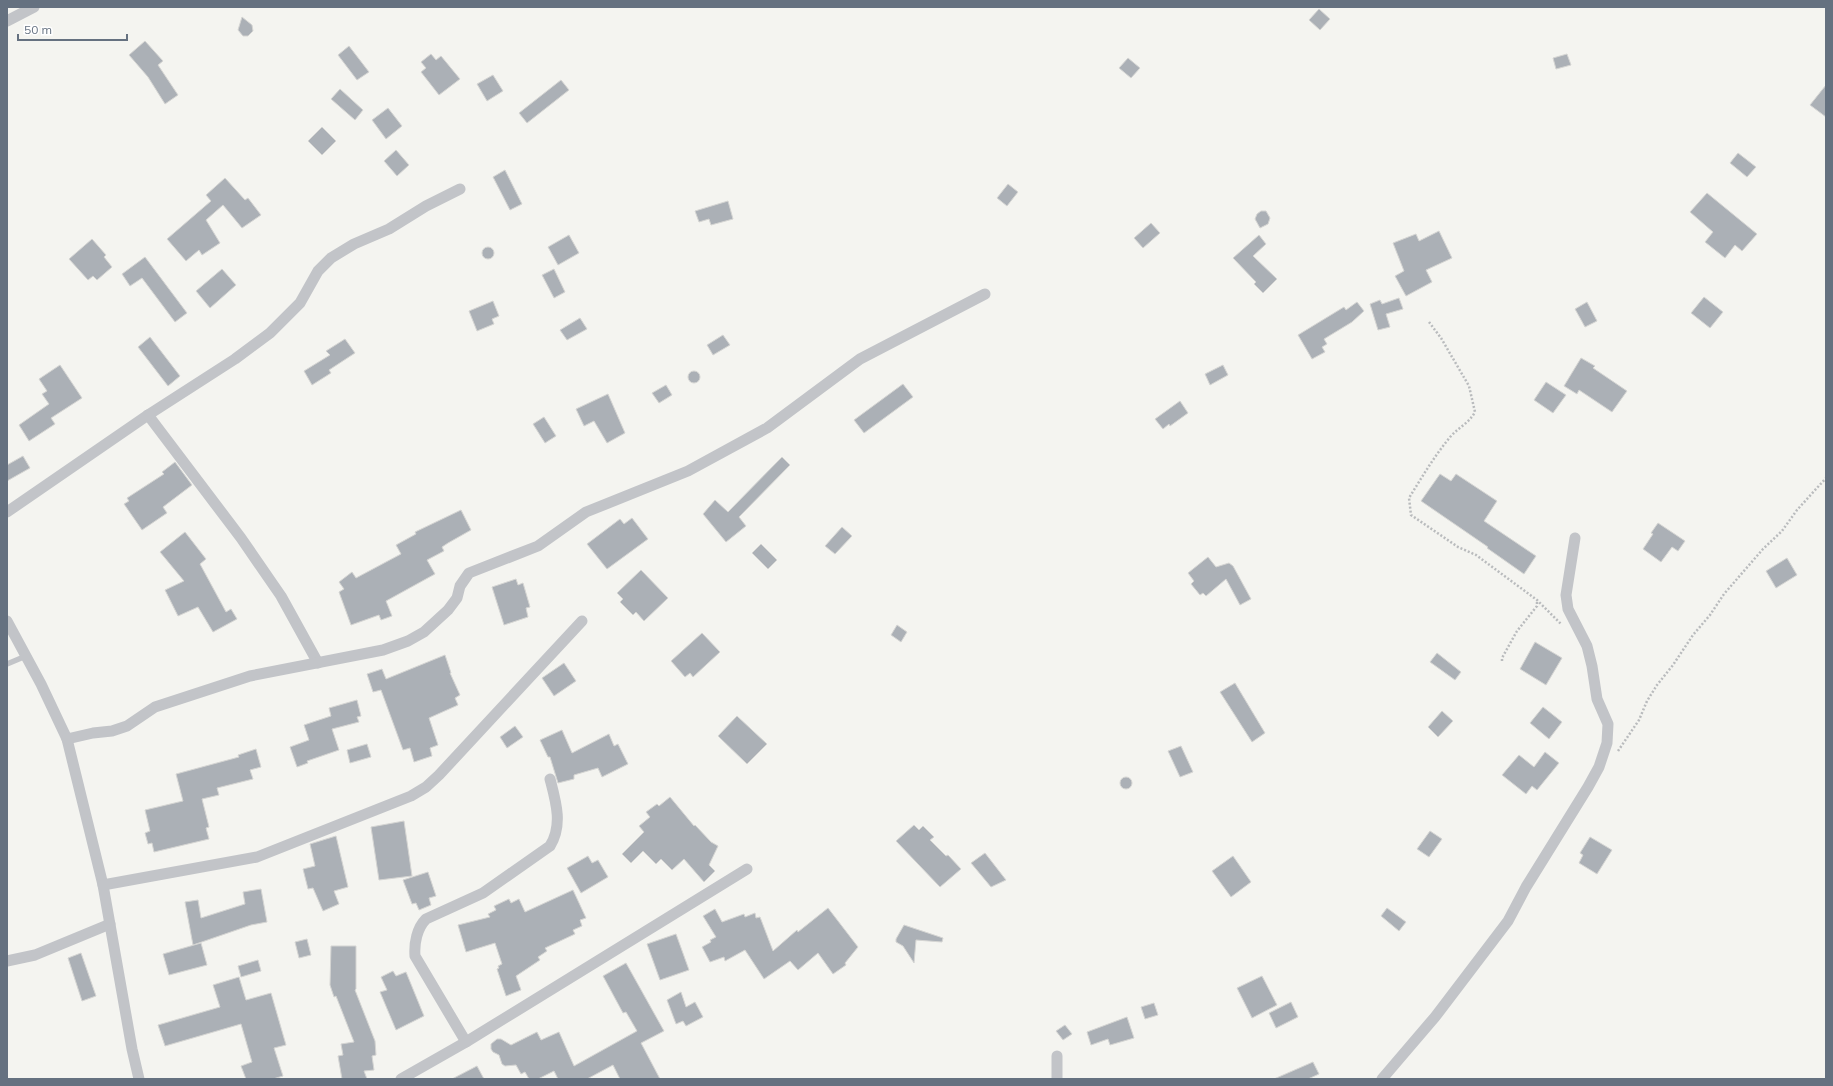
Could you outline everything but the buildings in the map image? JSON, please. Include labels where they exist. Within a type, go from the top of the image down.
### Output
[{"type":"street","points":[[7,21],[34,7]]},
{"type":"street","points":[[7,512],[148,415],[236,359],[270,333],[300,303],[318,271],[331,258],[354,244],[389,228],[426,206],[460,189]]},
{"type":"street","points":[[67,739],[93,733],[112,731],[127,726],[155,707],[250,676],[383,650],[408,641],[424,632],[448,610],[457,598],[460,586],[469,573],[538,546],[586,512],[695,468],[767,428],[860,359],[985,294]]},
{"type":"street","points":[[148,415],[241,538],[281,596],[318,663]]},
{"type":"street","points":[[1382,1079],[1435,1017],[1508,921],[1526,887],[1588,787],[1599,766],[1607,743],[1608,724],[1597,699],[1592,666],[1587,646],[1568,609],[1566,595],[1575,538]]},
{"type":"street","points":[[7,621],[67,739],[103,885],[132,1049],[139,1079]]},
{"type":"street","points":[[103,885],[257,856],[411,796],[426,787],[439,775],[582,621]]},
{"type":"street","points":[[466,1042],[415,956],[414,947],[417,935],[426,919],[483,893],[550,846],[555,838],[558,826],[556,802],[550,779]]},
{"type":"street","points":[[401,1079],[466,1042],[747,869]]},
{"type":"street","points":[[7,961],[36,955],[110,924]]},
{"type":"street","points":[[1057,1056],[1057,1079]]},
{"type":"lane","points":[[7,664],[26,656]]},
{"type":"path","points":[[1429,322],[1441,338],[1469,386],[1475,412],[1471,420],[1456,430],[1447,441],[1409,498],[1411,515],[1458,548],[1476,555],[1537,600],[1566,630]]},
{"type":"path","points":[[1599,766],[1615,755],[1628,739],[1657,684],[1724,594],[1763,549],[1782,531],[1797,510],[1826,478]]},
{"type":"path","points":[[1502,661],[1502,658],[1517,631],[1537,606],[1537,600]]}]
